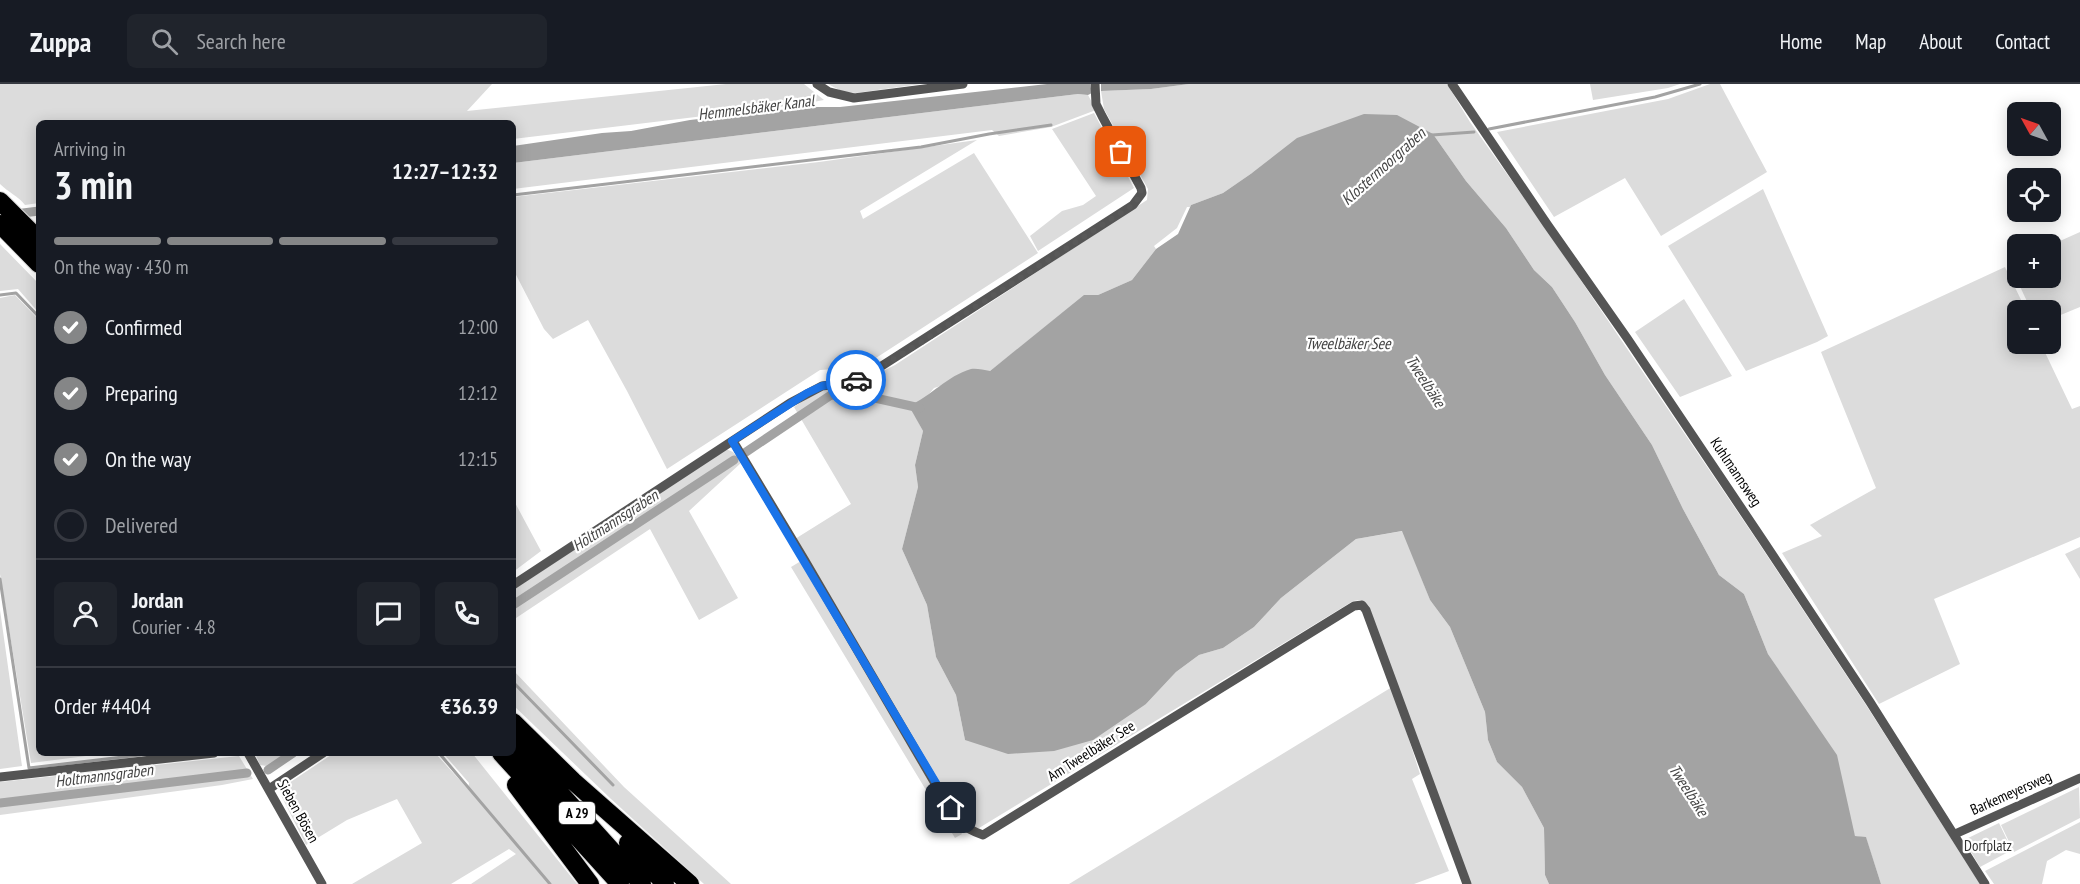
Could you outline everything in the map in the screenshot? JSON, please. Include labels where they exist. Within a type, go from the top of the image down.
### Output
[{"type":"highway","points":[[0,201],[32,245]]},
{"type":"highway","points":[[0,224],[32,245]]},
{"type":"highway","points":[[516,725],[573,781],[690,884]]},
{"type":"highway","name":"A 29","points":[[516,744],[642,884]]},
{"type":"highway","points":[[494,756],[590,884]]},
{"type":"highway","name":"A 29","points":[[504,756],[620,884]]},
{"type":"highway","points":[[573,781],[665,884]]},
{"type":"highway","points":[[560,843],[597,884]]},
{"type":"street","points":[[817,84],[829,92],[854,98],[963,84]]},
{"type":"street","points":[[516,583],[814,389],[852,382],[866,376],[1133,205],[1142,193],[1141,188],[1096,104],[1095,84]]},
{"type":"street","name":"Kuhlmannsweg","points":[[1452,84],[1757,531],[1870,702],[1985,884]]},
{"type":"street","name":"Am Tweelbäker See","points":[[732,441],[810,569],[940,792],[967,830],[983,835],[1354,606],[1362,605],[1366,610],[1467,884]]},
{"type":"street","points":[[0,777],[187,756]]},
{"type":"street","name":"Sieben Bösen","points":[[250,756],[322,884]]},
{"type":"street","points":[[269,789],[318,756]]},
{"type":"street","name":"Barkemeyersweg","points":[[1954,834],[2080,778]]},
{"type":"green space","points":[[0,84],[492,84],[467,111],[726,84],[804,84],[824,100],[516,139],[516,120],[36,120],[36,203],[25,205],[0,184]]},
{"type":"green space","points":[[828,84],[921,84],[856,93],[843,92]]},
{"type":"green space","points":[[1189,84],[1447,84],[1470,122],[1544,226],[1758,542],[1866,705],[1980,884],[1881,884],[1866,838],[1855,836],[1794,693],[1768,654],[1744,594],[1719,575],[1652,445],[1605,375],[1552,287],[1534,270],[1506,228],[1466,181],[1433,134],[1252,173],[1223,193],[1187,207],[1177,228],[1154,246],[1156,249],[1132,280],[1098,295],[1084,296],[990,371],[934,388],[924,400],[910,406],[923,431],[915,465],[918,487],[902,549],[927,605],[936,657],[956,695],[965,740],[1146,704],[1176,672],[1199,655],[1223,648],[1254,627],[1281,598],[1356,539],[1403,531],[1430,600],[1450,627],[1485,712],[1488,740],[1497,762],[1522,787],[1544,828],[1545,875],[1549,884],[1470,884],[1395,683],[1369,606],[1360,600],[1353,601],[979,828],[968,828],[942,790],[795,539],[851,504],[794,407],[821,389],[865,380],[895,365],[1147,200],[1148,189],[1104,109],[1101,91],[1151,89]]},
{"type":"green space","points":[[1590,84],[1680,84],[1593,100]]},
{"type":"green space","points":[[1710,84],[1720,84],[1767,172],[1661,236],[1625,178],[1554,217],[1497,132],[1668,99]]},
{"type":"green space","points":[[1078,94],[1088,95],[1096,110],[1051,127],[999,136],[992,130],[516,189],[516,163]]},
{"type":"green space","points":[[1094,113],[1134,188],[1038,251],[1030,236],[1062,211],[1083,205],[1096,196],[1052,129]]},
{"type":"green space","points":[[977,140],[860,211],[863,219],[974,153],[1038,253],[862,367],[820,370],[667,469],[588,320],[553,339],[544,329],[516,275],[516,197],[819,162]]},
{"type":"green space","points":[[1763,189],[1828,336],[1746,371],[1668,246]]},
{"type":"green space","points":[[2080,232],[2080,307],[2061,315],[2061,300],[2026,300],[2021,288],[2061,288],[2061,241]]},
{"type":"green space","points":[[0,244],[36,281],[36,310],[18,289],[0,291]]},
{"type":"green space","points":[[2005,267],[2007,288],[2015,288],[2021,300],[2007,300],[2007,354],[2046,354],[2072,409],[2080,406],[2080,537],[1934,599],[1960,664],[1879,704],[1782,553],[1822,536],[1810,525],[1876,488],[1821,352]]},
{"type":"green space","points":[[15,295],[36,317],[36,756],[86,756],[31,763],[0,574],[0,298]]},
{"type":"green space","points":[[1684,299],[1732,376],[1680,397],[1635,332]]},
{"type":"green space","points":[[726,449],[733,452],[742,462],[689,511],[738,598],[699,620],[650,529],[516,618],[516,588]]},
{"type":"green space","points":[[516,505],[541,551],[516,570]]},
{"type":"green space","points":[[2080,547],[2080,579],[2065,554]]},
{"type":"green space","points":[[801,561],[962,834],[955,838],[791,567]]},
{"type":"green space","points":[[0,610],[22,766],[0,769]]},
{"type":"green space","points":[[516,673],[624,787],[731,884],[704,884],[516,708]]},
{"type":"green space","points":[[1392,687],[1420,774],[1412,779],[1449,871],[1414,884],[1069,884]]},
{"type":"green space","points":[[239,756],[253,779],[0,815],[0,782]]},
{"type":"green space","points":[[256,756],[282,756],[267,766],[260,765]]},
{"type":"green space","points":[[330,756],[438,756],[468,789],[469,783],[446,756],[474,756],[577,884],[471,884],[516,854],[509,849],[451,884],[352,884],[422,843],[397,799],[347,820],[306,845],[281,795],[286,785]]},
{"type":"green space","points":[[2079,787],[2080,818],[2014,852],[2001,825]]},
{"type":"green space","points":[[2080,822],[2080,854],[2066,850],[2047,861],[2042,884],[1994,884],[1985,871]]},
{"type":"green space","name":"Dorfplatz","points":[[1999,823],[2012,850],[1980,867],[1964,840]]},
{"type":"water","points":[[1047,84],[1090,84],[1092,93],[516,163],[516,146],[631,131],[690,120],[806,107],[840,107]]},
{"type":"water","points":[[1101,84],[1189,84],[1151,89],[1101,91]]},
{"type":"water","name":"Tweelbäker See","points":[[1364,114],[1397,115],[1433,134],[1466,181],[1506,228],[1534,270],[1552,287],[1605,375],[1652,445],[1719,575],[1744,594],[1768,654],[1837,755],[1855,836],[1866,837],[1881,884],[1549,884],[1545,875],[1544,828],[1522,787],[1497,762],[1488,740],[1485,712],[1450,627],[1430,600],[1402,531],[1356,539],[1281,598],[1254,627],[1223,648],[1199,655],[1176,672],[1146,704],[1093,740],[1054,751],[1008,754],[965,740],[956,695],[936,657],[927,605],[902,549],[918,487],[915,465],[923,431],[909,406],[962,372],[973,369],[990,371],[1084,295],[1098,295],[1132,280],[1156,249],[1178,234],[1191,205],[1223,193],[1297,138]]},
{"type":"waterway","name":"Klostermoorgraben","points":[[1489,129],[1655,97],[1700,84]]},
{"type":"waterway","points":[[516,195],[921,147],[1051,125]]},
{"type":"waterway","name":"Klostermoorgraben","points":[[1432,135],[1474,132]]},
{"type":"waterway","name":"Hemmelsbäker Kanal","points":[[15,214],[36,211]]},
{"type":"waterway","points":[[0,295],[16,293],[36,314]]},
{"type":"waterway","name":"Holtmannsgraben","points":[[746,452],[831,395],[875,398],[920,408]]},
{"type":"waterway","name":"Holtmannsgraben","points":[[516,603],[734,460]]},
{"type":"waterway","points":[[0,579],[29,768],[131,756]]},
{"type":"waterway","points":[[516,685],[613,785]]},
{"type":"waterway","name":"Holtmannsgraben","points":[[268,770],[289,756]]},
{"type":"waterway","points":[[442,756],[550,884]]},
{"type":"waterway","name":"Holtmannsgraben","points":[[0,803],[247,773]]},
{"type":"way so far","points":[[856,380],[915,346],[1133,205],[1140,198],[1141,188],[1121,152]]},
{"type":"route","points":[[856,380],[822,386],[807,393],[732,441],[816,578],[951,808]]},
{"type":"water label","name":"Tweelbäke","points":[[1426,381]]},
{"type":"water label","name":"Tweelbäke","points":[[1689,790]]}]
